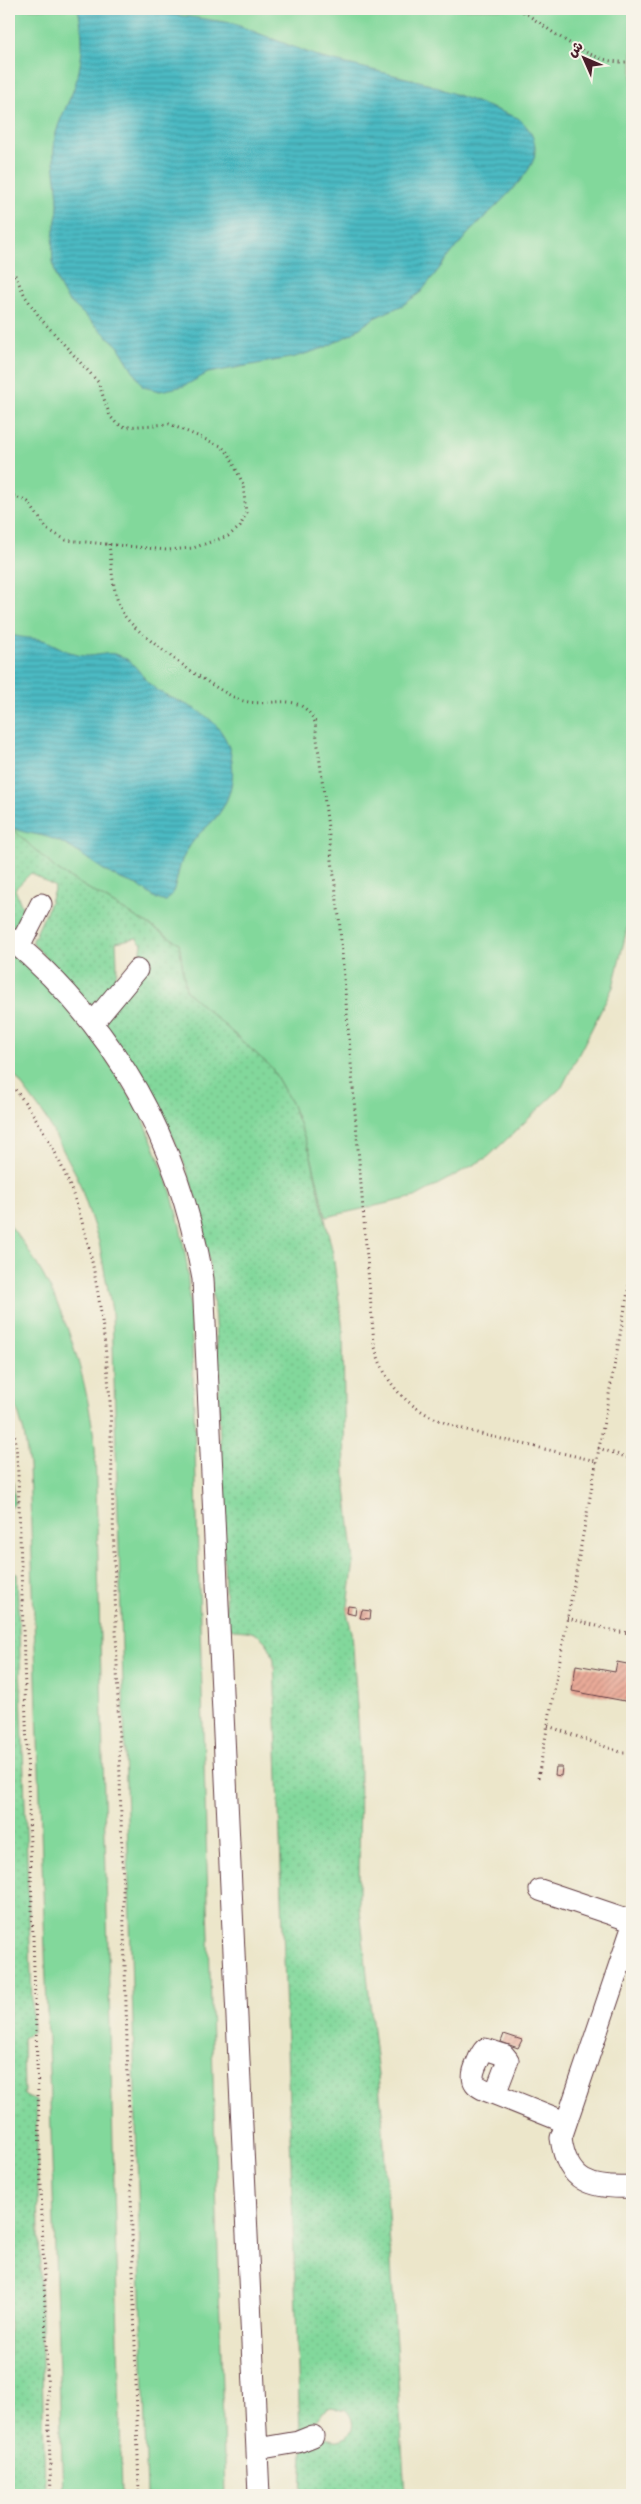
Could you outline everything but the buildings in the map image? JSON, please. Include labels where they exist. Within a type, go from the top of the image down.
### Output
[{"type":"lane","points":[[41,904],[14,942],[55,980],[93,1023],[126,1070],[166,1146],[188,1212],[203,1279],[259,2495]]},
{"type":"lane","points":[[93,1023],[137,970]]},
{"type":"lane","points":[[540,1890],[632,1921]]},
{"type":"lane","points":[[632,1928],[565,2122],[562,2138],[564,2155],[572,2170],[584,2181],[600,2188],[632,2187]]},
{"type":"lane","points":[[495,2094],[565,2122]]},
{"type":"lane","points":[[257,2450],[303,2441],[314,2436]]},
{"type":"path","points":[[520,9],[589,53],[612,61],[632,62]]},
{"type":"path","points":[[9,494],[28,502],[47,528],[58,537],[108,544],[180,549],[212,543],[228,536],[240,527],[246,513],[243,484],[230,454],[216,443],[169,424],[126,428],[116,423],[110,416],[98,382],[41,319],[25,296],[14,273]]},
{"type":"path","points":[[108,544],[118,601],[123,614],[140,633],[232,697],[255,703],[292,702],[307,710],[315,722],[339,917],[374,1343],[385,1374],[406,1400],[420,1411],[451,1426],[596,1461]]},
{"type":"path","points":[[9,1082],[49,1142],[77,1203],[95,1267],[106,1350],[110,1401],[139,2495]]},
{"type":"path","points":[[538,1778],[632,1270]]},
{"type":"path","points":[[9,1406],[16,1443],[18,1472],[51,2495]]},
{"type":"path","points":[[598,1448],[632,1459]]},
{"type":"path","points":[[567,1618],[619,1632],[632,1633]]},
{"type":"path","points":[[547,1726],[623,1753],[632,1753]]},
{"type":"green space","points":[[9,9],[632,9],[632,908],[613,987],[562,1087],[488,1157],[415,1197],[326,1217],[310,1152],[291,1103],[271,1067],[186,991],[179,943],[57,870],[9,826]]},
{"type":"green space","points":[[9,826],[57,870],[179,943],[186,991],[271,1067],[291,1103],[310,1152],[333,1254],[343,1330],[345,1479],[354,1562],[347,1613],[352,1632],[360,1751],[359,1900],[382,2113],[405,2495],[301,2495],[303,2450],[323,2439],[339,2440],[344,2438],[351,2432],[352,2423],[346,2410],[331,2407],[322,2413],[311,2426],[300,2432],[274,1661],[271,1650],[261,1637],[252,1632],[230,1629],[226,1621],[215,1323],[209,1264],[198,1206],[181,1156],[162,1116],[127,1059],[101,1023],[139,963],[142,944],[136,938],[116,942],[117,965],[115,979],[108,992],[93,1009],[33,944],[55,887],[31,873],[15,889],[26,918],[18,930],[9,927]]},
{"type":"green space","points":[[9,946],[79,1016],[142,1115],[170,1188],[180,1226],[187,1265],[192,1343],[225,2495],[147,2495],[112,1311],[99,1242],[77,1176],[44,1115],[9,1068]]},
{"type":"green space","points":[[9,1224],[43,1274],[67,1328],[85,1386],[95,1445],[122,2495],[63,2495],[29,1466],[24,1433],[9,1380]]},
{"type":"green space","points":[[9,1444],[15,1503],[9,1510]]},
{"type":"green space","points":[[9,1571],[17,1574],[33,2032],[23,2038],[24,2094],[36,2101],[45,2495],[9,2495]]},
{"type":"water","points":[[78,9],[134,9],[232,23],[322,58],[423,82],[518,118],[532,135],[535,146],[534,158],[523,177],[467,235],[421,292],[403,305],[374,318],[353,333],[324,348],[295,357],[208,373],[184,386],[160,391],[143,387],[118,346],[68,300],[59,285],[54,267],[52,249],[58,212],[58,196],[54,143],[60,120],[78,76],[82,54],[82,31]]},
{"type":"water","points":[[9,634],[46,641],[79,655],[118,655],[130,661],[157,690],[207,717],[225,738],[230,750],[232,764],[230,791],[218,815],[199,834],[187,850],[175,887],[170,898],[166,901],[157,899],[136,885],[111,874],[63,844],[47,837],[19,831],[9,826]]}]
